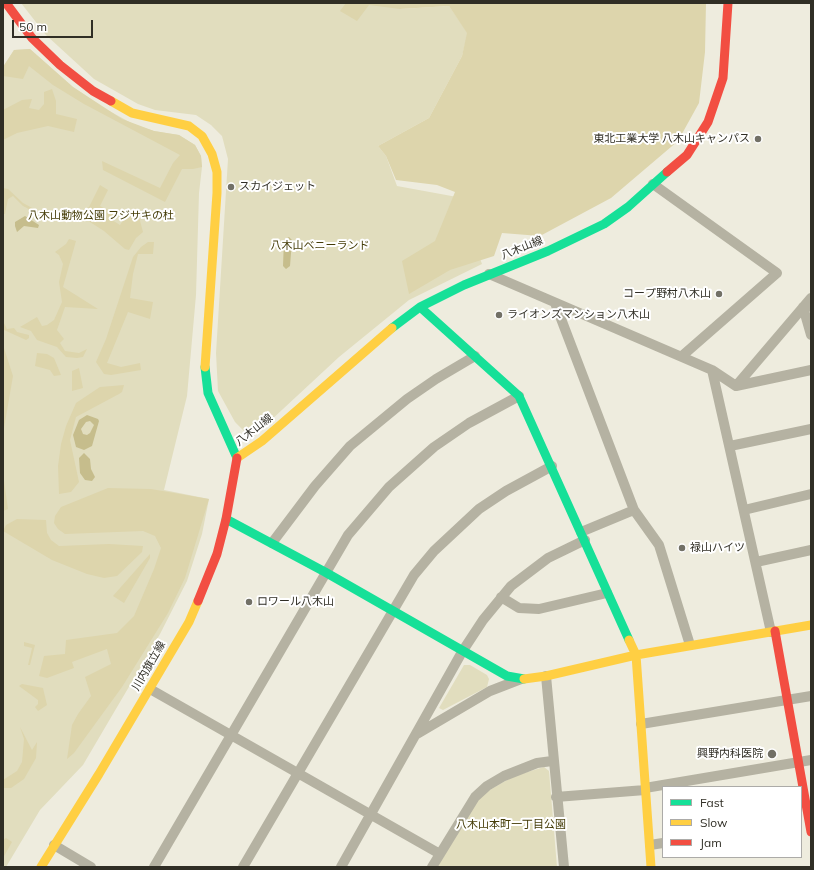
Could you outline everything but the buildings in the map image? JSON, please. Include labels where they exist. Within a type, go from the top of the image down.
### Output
[{"type":"street","points":[[6,3],[29,34],[43,49],[93,91],[132,113],[189,126],[202,136],[212,154],[217,172],[217,193],[205,370],[208,393],[215,412],[230,440],[237,458]]},
{"type":"street","name":"八木山線","points":[[237,458],[262,441],[401,320],[420,307],[489,274],[590,232],[628,207],[687,155],[708,122],[723,78],[728,3]]},
{"type":"street","points":[[653,184],[778,273],[682,356]]},
{"type":"street","points":[[489,274],[554,303],[682,356],[712,370],[736,386],[811,370]]},
{"type":"street","points":[[736,386],[807,307],[811,298]]},
{"type":"street","points":[[554,303],[634,510],[659,545],[690,645]]},
{"type":"street","points":[[420,307],[519,396],[552,466],[607,593],[636,655],[650,845],[650,867]]},
{"type":"street","points":[[807,307],[811,335]]},
{"type":"street","points":[[272,543],[314,486],[350,446],[407,399],[436,379],[475,356]]},
{"type":"street","points":[[712,370],[788,700],[807,819],[811,832]]},
{"type":"street","points":[[154,867],[348,535],[389,487],[413,465],[469,423],[519,396]]},
{"type":"street","points":[[730,446],[811,429]]},
{"type":"street","name":"川内旗立線","points":[[40,867],[189,622],[217,554],[226,519],[237,458]]},
{"type":"street","points":[[243,867],[299,774],[414,575],[434,551],[479,509],[506,491],[552,466]]},
{"type":"street","points":[[744,510],[811,494]]},
{"type":"street","points":[[341,867],[462,652],[483,620],[501,597],[511,586],[548,558],[583,536],[634,510]]},
{"type":"street","points":[[226,519],[325,572],[462,652],[507,676],[521,679]]},
{"type":"street","points":[[756,562],[811,550]]},
{"type":"street","points":[[501,597],[519,608],[539,609],[607,593]]},
{"type":"street","points":[[416,734],[490,691],[521,679],[546,676],[636,655],[811,625]]},
{"type":"street","points":[[546,676],[552,761],[564,867]]},
{"type":"street","points":[[150,688],[440,854]]},
{"type":"street","points":[[641,724],[811,696]]},
{"type":"street","points":[[662,786],[811,760]]},
{"type":"street","points":[[432,867],[475,797],[487,786],[504,776],[537,763],[552,761]]},
{"type":"street","points":[[556,797],[645,789],[662,786]]},
{"type":"street","points":[[650,845],[662,843]]},
{"type":"street","points":[[54,845],[91,867]]},
{"type":"green space","name":"八木山ベニーランド","points":[[21,3],[397,3],[401,9],[449,6],[468,33],[462,56],[429,118],[378,146],[386,156],[397,186],[457,197],[482,264],[409,300],[339,357],[255,435],[245,432],[235,422],[218,391],[216,353],[228,159],[222,136],[211,125],[196,115],[155,110],[138,104],[94,79],[46,35]]},
{"type":"green space","points":[[346,3],[706,3],[705,52],[699,103],[678,141],[611,198],[540,236],[502,233],[494,256],[450,270],[409,294],[402,261],[435,241],[455,192],[437,185],[396,180],[386,156],[378,146],[429,118],[462,56],[467,33],[449,6],[400,9],[369,5],[357,21],[340,11]]},
{"type":"green space","name":"八木山動物公園 フジサキの杜","points":[[30,49],[73,87],[104,108],[133,124],[154,131],[179,135],[195,145],[201,156],[202,167],[199,193],[196,295],[187,396],[164,490],[209,499],[202,534],[187,581],[160,634],[83,765],[40,810],[6,867],[3,867],[3,67],[14,50]]},
{"type":"green space","points":[[30,49],[73,87],[122,119],[154,131],[179,135],[195,145],[201,156],[202,167],[182,169],[165,202],[103,170],[102,161],[160,188],[173,163],[180,155],[84,104],[53,85],[29,66],[23,79],[3,76],[3,67],[14,50]]},
{"type":"green space","points":[[52,89],[56,101],[56,114],[77,119],[74,132],[48,126],[17,133],[3,140],[3,110],[22,100],[32,99],[29,108],[39,110],[44,104],[44,92]]},
{"type":"green space","points":[[100,185],[108,190],[100,206],[115,214],[112,220],[120,225],[130,210],[138,213],[143,232],[136,238],[129,250],[125,249],[104,231],[90,222],[84,210],[89,207]]},
{"type":"green space","points":[[3,188],[8,189],[23,203],[47,216],[66,216],[79,213],[80,215],[64,221],[50,220],[23,206],[13,196],[8,199],[5,214],[3,214]]},
{"type":"green space","points":[[69,239],[76,241],[63,287],[98,309],[65,307],[57,330],[64,339],[60,343],[65,351],[79,353],[87,349],[83,357],[77,358],[66,357],[57,347],[37,340],[31,331],[20,327],[37,317],[42,326],[47,325],[54,320],[62,302],[59,282],[63,264],[59,255],[55,252],[66,244]]},
{"type":"green space","points":[[148,242],[154,242],[153,254],[138,254],[133,274],[130,298],[153,302],[150,319],[128,312],[107,363],[121,367],[140,363],[141,370],[111,375],[104,374],[96,362],[106,339],[133,257],[141,247]]},
{"type":"green space","points":[[3,321],[7,329],[14,328],[17,332],[29,335],[29,338],[26,340],[4,330]]},
{"type":"green space","points":[[3,345],[13,376],[3,434]]},
{"type":"green space","points":[[37,353],[47,354],[54,358],[61,375],[54,376],[50,370],[35,366]]},
{"type":"green space","points":[[79,368],[83,388],[72,391],[72,371]]},
{"type":"green space","points":[[124,385],[122,392],[119,394],[76,417],[70,440],[79,482],[71,492],[59,494],[58,466],[61,444],[66,426],[76,403],[100,387]]},
{"type":"green space","points":[[3,474],[8,509],[3,511]]},
{"type":"green space","points":[[108,488],[151,489],[209,499],[185,578],[168,613],[122,687],[74,753],[67,759],[72,725],[91,696],[85,677],[111,664],[107,649],[72,662],[74,668],[47,678],[39,676],[44,656],[65,654],[66,640],[117,633],[134,616],[154,569],[161,548],[155,536],[143,531],[65,534],[58,529],[54,523],[55,516],[61,507]]},
{"type":"green space","points":[[17,519],[46,520],[47,533],[51,540],[59,546],[109,544],[143,546],[142,552],[117,576],[104,578],[87,574],[52,560],[3,531],[6,525]]},
{"type":"green space","points":[[150,554],[150,558],[124,603],[113,596]]},
{"type":"green space","points":[[24,642],[35,645],[30,665],[28,665],[32,648],[24,646]]},
{"type":"green space","points":[[464,665],[470,665],[487,675],[489,679],[487,687],[443,710],[439,708]]},
{"type":"green space","points":[[22,684],[43,688],[47,705],[38,711],[35,707],[38,704],[38,700],[19,686]]},
{"type":"green space","points":[[20,727],[32,750],[37,742],[36,758],[24,779],[11,788],[3,788],[3,780],[17,771],[22,762],[24,739]]},
{"type":"green space","name":"八木山本町一丁目公園","points":[[544,767],[549,771],[557,867],[436,867],[481,795],[514,776]]},
{"type":"green space","points":[[6,838],[12,842],[3,858],[3,840]]},
{"type":"shaded area","points":[[25,216],[39,225],[38,228],[24,226],[17,232],[15,222]]},
{"type":"shaded area","points":[[289,237],[292,240],[290,266],[286,269],[283,266],[284,240]]},
{"type":"shaded area","points":[[87,415],[98,419],[99,421],[92,446],[84,450],[76,447],[73,435],[79,420]],"holes":[[[90,421],[94,425],[90,433],[87,435],[83,434],[81,429],[86,422]]]},
{"type":"shaded area","points":[[84,453],[90,459],[91,469],[95,477],[92,481],[85,480],[80,473],[79,458]]},
{"type":"traffic: fast","points":[[392,328],[420,307],[464,285],[548,251],[604,224],[628,207],[667,172]]},
{"type":"traffic: fast","points":[[420,307],[519,396],[629,640]]},
{"type":"traffic: fast","points":[[205,367],[208,393],[237,458]]},
{"type":"traffic: fast","points":[[226,519],[325,572],[507,676],[524,679]]},
{"type":"traffic: slow","points":[[111,101],[132,113],[189,126],[202,136],[212,154],[217,172],[217,193],[205,367]]},
{"type":"traffic: slow","points":[[237,458],[262,441],[392,328]]},
{"type":"traffic: slow","points":[[41,867],[99,774],[189,622],[198,601]]},
{"type":"traffic: slow","points":[[524,679],[546,676],[636,655],[811,625]]},
{"type":"traffic: slow","points":[[629,640],[636,655],[651,867]]},
{"type":"traffic: jam","points":[[6,3],[32,38],[60,65],[93,91],[111,101]]},
{"type":"traffic: jam","points":[[667,172],[687,155],[708,122],[723,78],[728,3]]},
{"type":"traffic: jam","points":[[198,601],[217,554],[226,519],[237,458]]},
{"type":"traffic: jam","points":[[775,631],[811,832]]},
{"type":"place","name":"東北工業大学 八木山キャンパス","points":[[758,139]]},
{"type":"place","name":"スカイジェット","points":[[231,187]]},
{"type":"place","name":"コープ野村八木山","points":[[719,294]]},
{"type":"place","name":"ライオンズマンション八木山","points":[[499,315]]},
{"type":"place","name":"禄山ハイツ","points":[[682,548]]},
{"type":"place","name":"ロワール八木山","points":[[249,602]]},
{"type":"place","name":"興野内科医院","points":[[772,754]]}]
